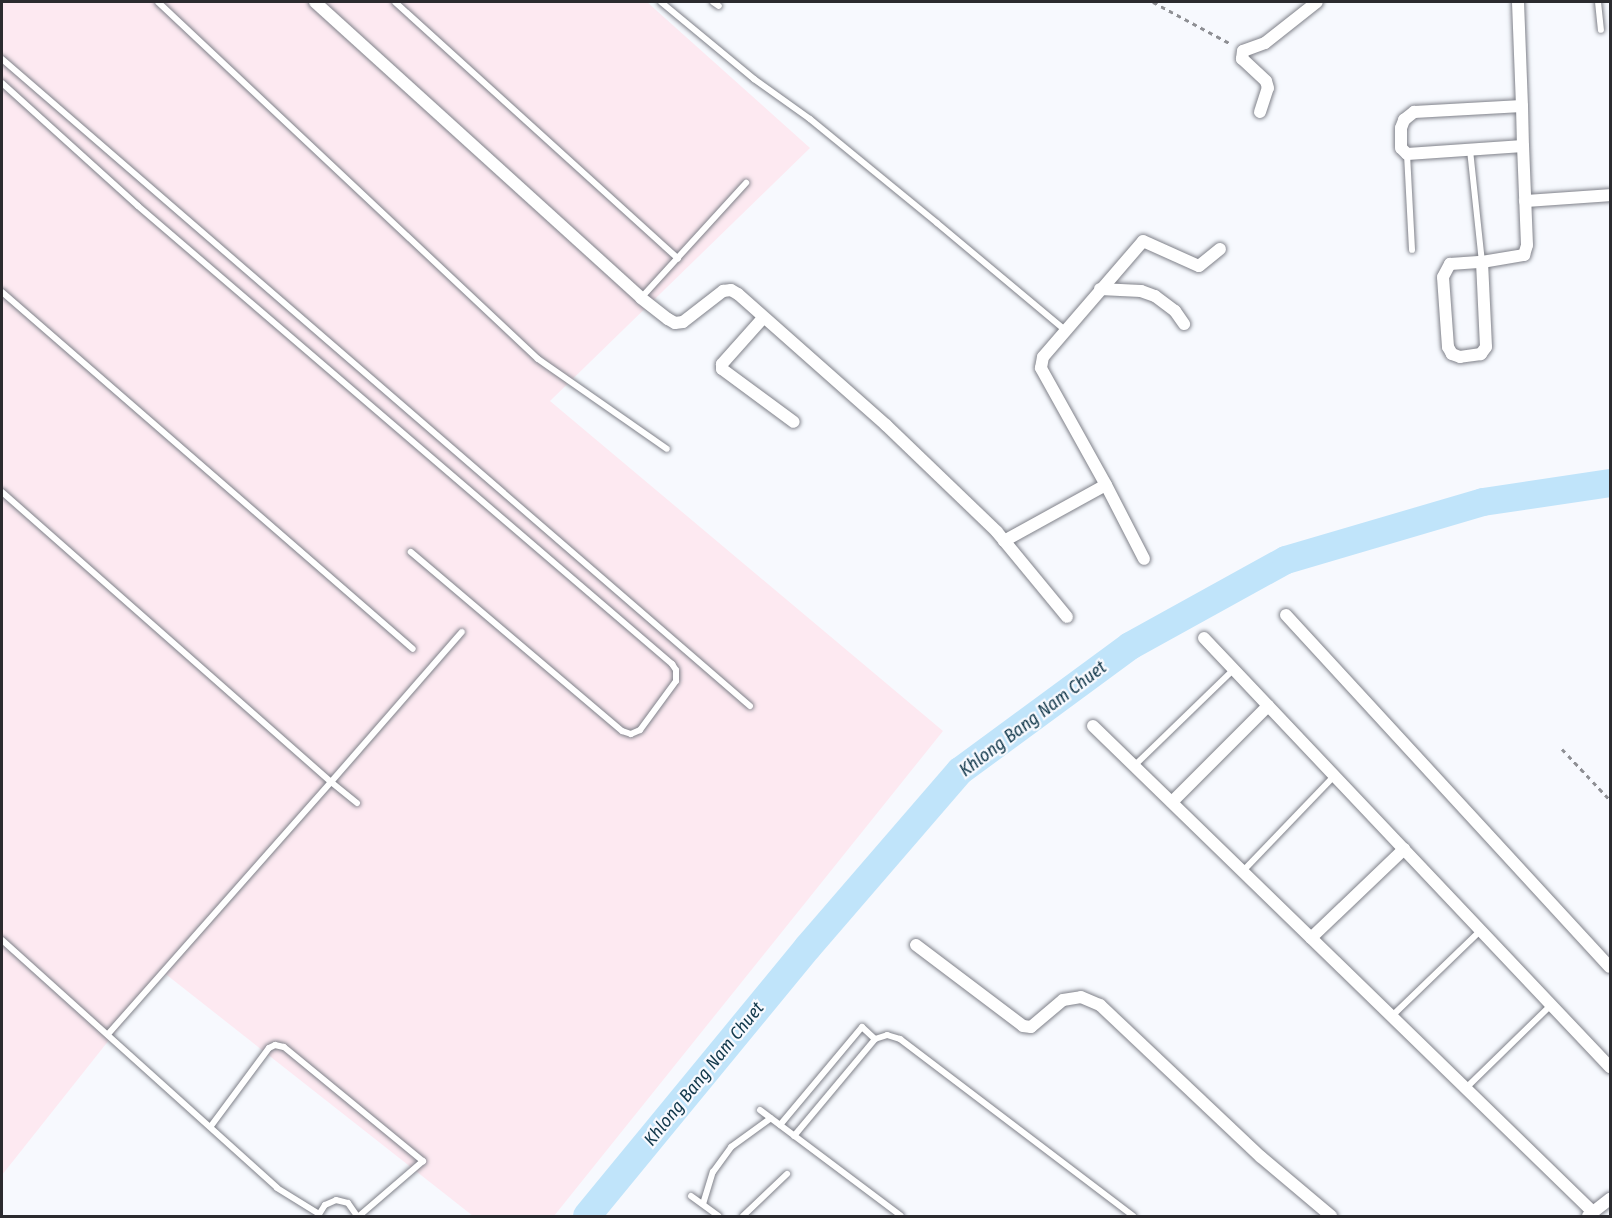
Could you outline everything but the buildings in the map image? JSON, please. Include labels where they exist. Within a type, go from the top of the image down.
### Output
[{"type":"street","points":[[315,2],[641,298],[675,323],[683,322],[723,291],[731,290],[886,425],[1005,541],[1067,617]]},
{"type":"street","points":[[1260,112],[1268,88],[1266,81],[1242,59],[1243,51],[1265,43],[1317,2]]},
{"type":"street","points":[[1482,262],[1486,347],[1481,354],[1460,357],[1452,354],[1448,347],[1443,277],[1450,264],[1482,262],[1524,255],[1527,245],[1518,2]]},
{"type":"street","points":[[1522,106],[1414,112],[1404,120],[1401,128],[1401,148],[1407,154],[1523,146]]},
{"type":"street","points":[[1525,201],[1611,195]]},
{"type":"street","points":[[1144,559],[1041,368],[1043,357],[1143,241],[1199,266],[1220,249]]},
{"type":"street","points":[[1100,289],[1141,291],[1155,296],[1175,311],[1184,324]]},
{"type":"street","points":[[763,318],[722,364],[722,369],[794,422]]},
{"type":"street","points":[[1005,541],[1106,485]]},
{"type":"street","points":[[1286,615],[1611,967]]},
{"type":"street","points":[[1204,638],[1611,1067]]},
{"type":"street","points":[[1172,802],[1268,706]]},
{"type":"street","points":[[1093,726],[1392,1016],[1591,1214],[1611,1199]]},
{"type":"street","points":[[1311,938],[1404,849]]},
{"type":"street","points":[[916,945],[1023,1026],[1031,1027],[1063,1000],[1081,997],[1100,1005],[1261,1157],[1331,1216]]},
{"type":"lane","points":[[158,2],[538,359],[667,450]]},
{"type":"lane","points":[[395,2],[678,259]]},
{"type":"lane","points":[[661,2],[754,79],[810,119],[1065,330]]},
{"type":"lane","points":[[1598,2],[1601,30]]},
{"type":"lane","points":[[2,59],[750,706]]},
{"type":"lane","points":[[2,83],[138,206],[672,664],[676,670],[676,681],[640,730],[630,734],[622,731],[411,552]]},
{"type":"lane","points":[[1470,150],[1482,262]]},
{"type":"lane","points":[[1407,154],[1412,250]]},
{"type":"lane","points":[[641,298],[746,183]]},
{"type":"lane","points":[[2,292],[413,649]]},
{"type":"lane","points":[[2,492],[330,782],[357,803]]},
{"type":"lane","points":[[108,1034],[462,632]]},
{"type":"lane","points":[[1134,766],[1234,669]]},
{"type":"lane","points":[[1243,872],[1335,776]]},
{"type":"lane","points":[[1392,1016],[1481,930]]},
{"type":"lane","points":[[2,940],[211,1126],[277,1188],[319,1215],[325,1204],[336,1200],[348,1203],[358,1216],[419,1167],[423,1161],[284,1047],[275,1045],[269,1048],[211,1126]]},
{"type":"lane","points":[[1466,1089],[1551,1004]]},
{"type":"lane","points":[[780,1125],[862,1027],[875,1040]]},
{"type":"lane","points":[[794,1136],[875,1040],[887,1035],[900,1039],[1132,1216]]},
{"type":"lane","points":[[760,1110],[901,1216]]},
{"type":"lane","points":[[703,1204],[713,1172],[731,1147],[771,1118]]},
{"type":"lane","points":[[743,1216],[787,1174]]},
{"type":"lane","points":[[691,1196],[719,1216]]},
{"type":"path","points":[[1153,2],[1243,51]]},
{"type":"path","points":[[1562,749],[1611,800]]},
{"type":"shaded area","points":[[2,2],[647,2],[810,148],[550,401],[943,731],[554,1216],[473,1216],[163,972],[2,1175]]},
{"type":"waterway","name":"Khlong Bang Nam Chuet","points":[[587,1216],[808,947],[960,771],[1130,646],[1286,560],[1483,502],[1610,483]]}]
